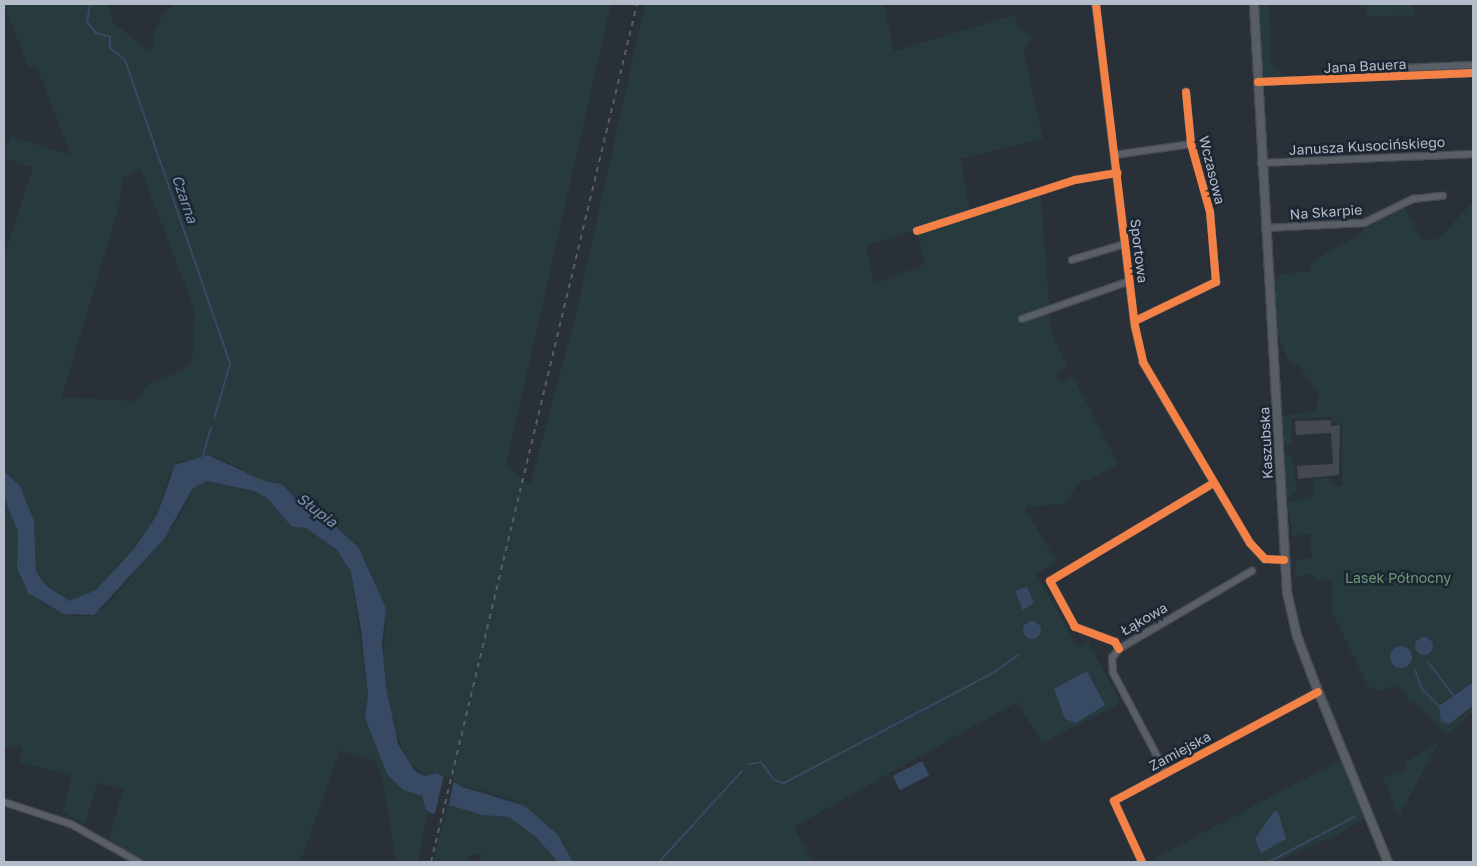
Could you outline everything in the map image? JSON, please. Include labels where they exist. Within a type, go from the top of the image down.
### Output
[{"type":"main road","name":"Kaszubska","points":[[1254,4],[1284,560],[1297,636],[1388,862]]},
{"type":"street","name":"Sportowa","points":[[1096,4],[1135,321],[1144,362],[1214,484],[1257,552],[1264,559],[1284,560]]},
{"type":"street","name":"Jana Bauera","points":[[1383,78],[1398,69],[1473,66]]},
{"type":"street","points":[[1419,68],[1419,76]]},
{"type":"street","name":"Jana Bauera","points":[[1258,82],[1473,73]]},
{"type":"street","name":"Wczasowa","points":[[1135,321],[1216,282],[1210,212],[1191,144],[1186,92]]},
{"type":"street","points":[[1115,156],[1191,144]]},
{"type":"street","name":"Janusza Kusocińskiego","points":[[1262,162],[1473,154]]},
{"type":"street","points":[[917,231],[1074,180],[1117,173]]},
{"type":"street","name":"Na Skarpie","points":[[1265,228],[1364,223],[1413,199],[1443,196]]},
{"type":"street","points":[[1072,260],[1125,244]]},
{"type":"street","points":[[1022,319],[1130,281]]},
{"type":"street","points":[[1119,649],[1115,642],[1075,627],[1050,581],[1214,484]]},
{"type":"street","name":"Łąkowa","points":[[1166,773],[1113,673],[1112,658],[1119,649],[1252,571]]},
{"type":"street","name":"Zamiejska","points":[[1142,862],[1114,801],[1318,692]]},
{"type":"street","points":[[4,802],[71,824],[139,862]]},
{"type":"green space","points":[[4,4],[108,4],[113,22],[149,52],[153,50],[153,33],[164,12],[176,4],[611,4],[506,465],[530,485],[576,314],[645,4],[884,4],[894,51],[1015,15],[1017,25],[1032,37],[1024,52],[1043,139],[961,159],[970,212],[866,246],[874,284],[925,264],[917,231],[1041,195],[1051,331],[1068,367],[1057,373],[1061,383],[1073,376],[1118,464],[1090,480],[1081,480],[1065,504],[1026,507],[1026,511],[1057,562],[1036,574],[1078,648],[1088,642],[1121,703],[1042,743],[1017,702],[794,827],[813,862],[573,862],[564,844],[525,806],[495,794],[426,776],[408,762],[392,723],[383,667],[386,608],[360,548],[319,511],[302,506],[282,484],[264,481],[217,457],[179,462],[169,476],[157,515],[134,549],[96,590],[69,601],[60,597],[45,585],[36,571],[34,521],[20,486],[4,471],[4,256],[33,168],[4,158],[4,144],[8,145],[11,137],[71,155],[37,68],[28,66]],"holes":[[[141,170],[195,311],[192,361],[183,370],[150,383],[135,401],[62,397],[120,202],[123,178]]]},
{"type":"green space","points":[[1257,4],[1269,4],[1271,63],[1285,78],[1265,80],[1261,75]]},
{"type":"green space","points":[[1366,4],[1413,4],[1414,15],[1367,17]]},
{"type":"green space","name":"Lasek Północny","points":[[1473,202],[1473,682],[1443,702],[1459,719],[1473,706],[1473,711],[1447,735],[1413,700],[1410,702],[1398,684],[1378,692],[1375,687],[1370,690],[1332,613],[1332,578],[1319,581],[1311,574],[1294,578],[1296,560],[1312,558],[1310,534],[1293,536],[1287,503],[1314,495],[1313,479],[1332,478],[1333,486],[1342,486],[1342,423],[1333,423],[1330,417],[1291,419],[1291,445],[1282,446],[1281,416],[1315,412],[1319,394],[1300,367],[1289,361],[1278,337],[1274,281],[1282,274],[1311,271],[1311,262],[1363,233],[1363,227],[1404,207],[1422,240],[1438,239]]},
{"type":"green space","points":[[1288,455],[1293,459],[1296,490],[1289,497],[1285,493],[1283,459]]},
{"type":"green space","points":[[207,481],[254,491],[267,498],[292,527],[306,528],[337,550],[351,572],[368,695],[365,718],[386,772],[410,793],[422,796],[428,811],[418,862],[396,862],[383,779],[374,760],[340,751],[300,862],[145,862],[114,847],[109,840],[123,789],[97,783],[85,825],[63,812],[72,776],[19,762],[23,747],[4,747],[4,498],[19,531],[17,568],[25,588],[45,605],[72,616],[89,616],[106,606],[180,517],[193,488]]},
{"type":"green space","points":[[1439,742],[1398,815],[1383,777],[1407,770],[1404,763]]},
{"type":"green space","points":[[1340,760],[1364,818],[1337,835],[1274,862],[1148,862]]},
{"type":"green space","points":[[448,805],[482,815],[509,817],[536,837],[558,862],[478,862],[483,856],[479,854],[470,856],[468,862],[433,862]]},
{"type":"water","points":[[208,455],[264,481],[282,484],[302,506],[319,511],[359,548],[386,608],[382,644],[386,687],[398,744],[415,771],[425,776],[436,773],[463,787],[525,806],[558,835],[573,862],[558,862],[536,837],[509,817],[482,815],[449,805],[433,814],[426,810],[422,796],[403,790],[387,774],[365,718],[368,695],[361,630],[351,572],[337,550],[306,528],[292,527],[267,498],[254,491],[207,481],[193,488],[164,539],[94,615],[64,614],[28,593],[17,568],[18,531],[4,498],[4,471],[20,486],[34,521],[36,571],[45,585],[69,601],[96,590],[134,549],[157,515],[175,465]]},
{"type":"water","points":[[1027,587],[1034,603],[1023,610],[1015,591]]},
{"type":"water","points":[[1028,621],[1036,621],[1041,626],[1039,637],[1028,639],[1023,634],[1023,626]]},
{"type":"water","points":[[1424,637],[1430,640],[1433,646],[1430,652],[1424,655],[1418,652],[1415,646],[1418,640]]},
{"type":"water","points":[[1401,646],[1411,653],[1412,657],[1405,667],[1401,668],[1391,661],[1390,657],[1397,647]]},
{"type":"water","points":[[1087,671],[1105,705],[1076,723],[1065,719],[1054,689]]},
{"type":"water","points":[[1473,682],[1473,706],[1449,724],[1441,721],[1439,706]]},
{"type":"water","points":[[922,761],[929,775],[900,790],[893,776]]},
{"type":"water","points":[[1274,811],[1278,811],[1286,839],[1261,853],[1255,839]]},
{"type":"pier","points":[[444,775],[454,779],[449,804],[434,817]]},
{"type":"building","points":[[1331,420],[1331,426],[1340,425],[1339,475],[1298,479],[1297,466],[1333,464],[1331,433],[1296,435],[1295,421]]},
{"type":"waterway","name":"Czarna","points":[[90,4],[87,22],[96,33],[110,37],[110,48],[125,60],[230,364],[214,419]]},
{"type":"waterway","name":"Czarna","points":[[202,459],[211,427]]},
{"type":"waterway","points":[[749,764],[761,762],[774,780],[784,783],[996,671],[1018,655]]},
{"type":"waterway","points":[[1428,662],[1453,695]]},
{"type":"waterway","points":[[1415,670],[1422,689],[1439,706]]},
{"type":"waterway","points":[[659,862],[742,771]]},
{"type":"waterway","points":[[1269,862],[1356,816]]},
{"type":"railway","points":[[431,862],[637,4]]},
{"type":"cycle path","points":[[1096,4],[1135,326],[1143,362],[1250,543],[1265,559],[1284,560]]},
{"type":"cycle path","points":[[1258,82],[1473,73]]},
{"type":"cycle path","points":[[1135,321],[1216,282],[1210,212],[1191,144],[1186,92]]},
{"type":"cycle path","points":[[917,231],[1075,180],[1117,173]]},
{"type":"cycle path","points":[[1119,649],[1115,642],[1075,627],[1050,581],[1214,483]]},
{"type":"cycle path","points":[[1142,862],[1114,801],[1318,692]]},
{"type":"water label","name":"Słupia","points":[[317,510]]}]
